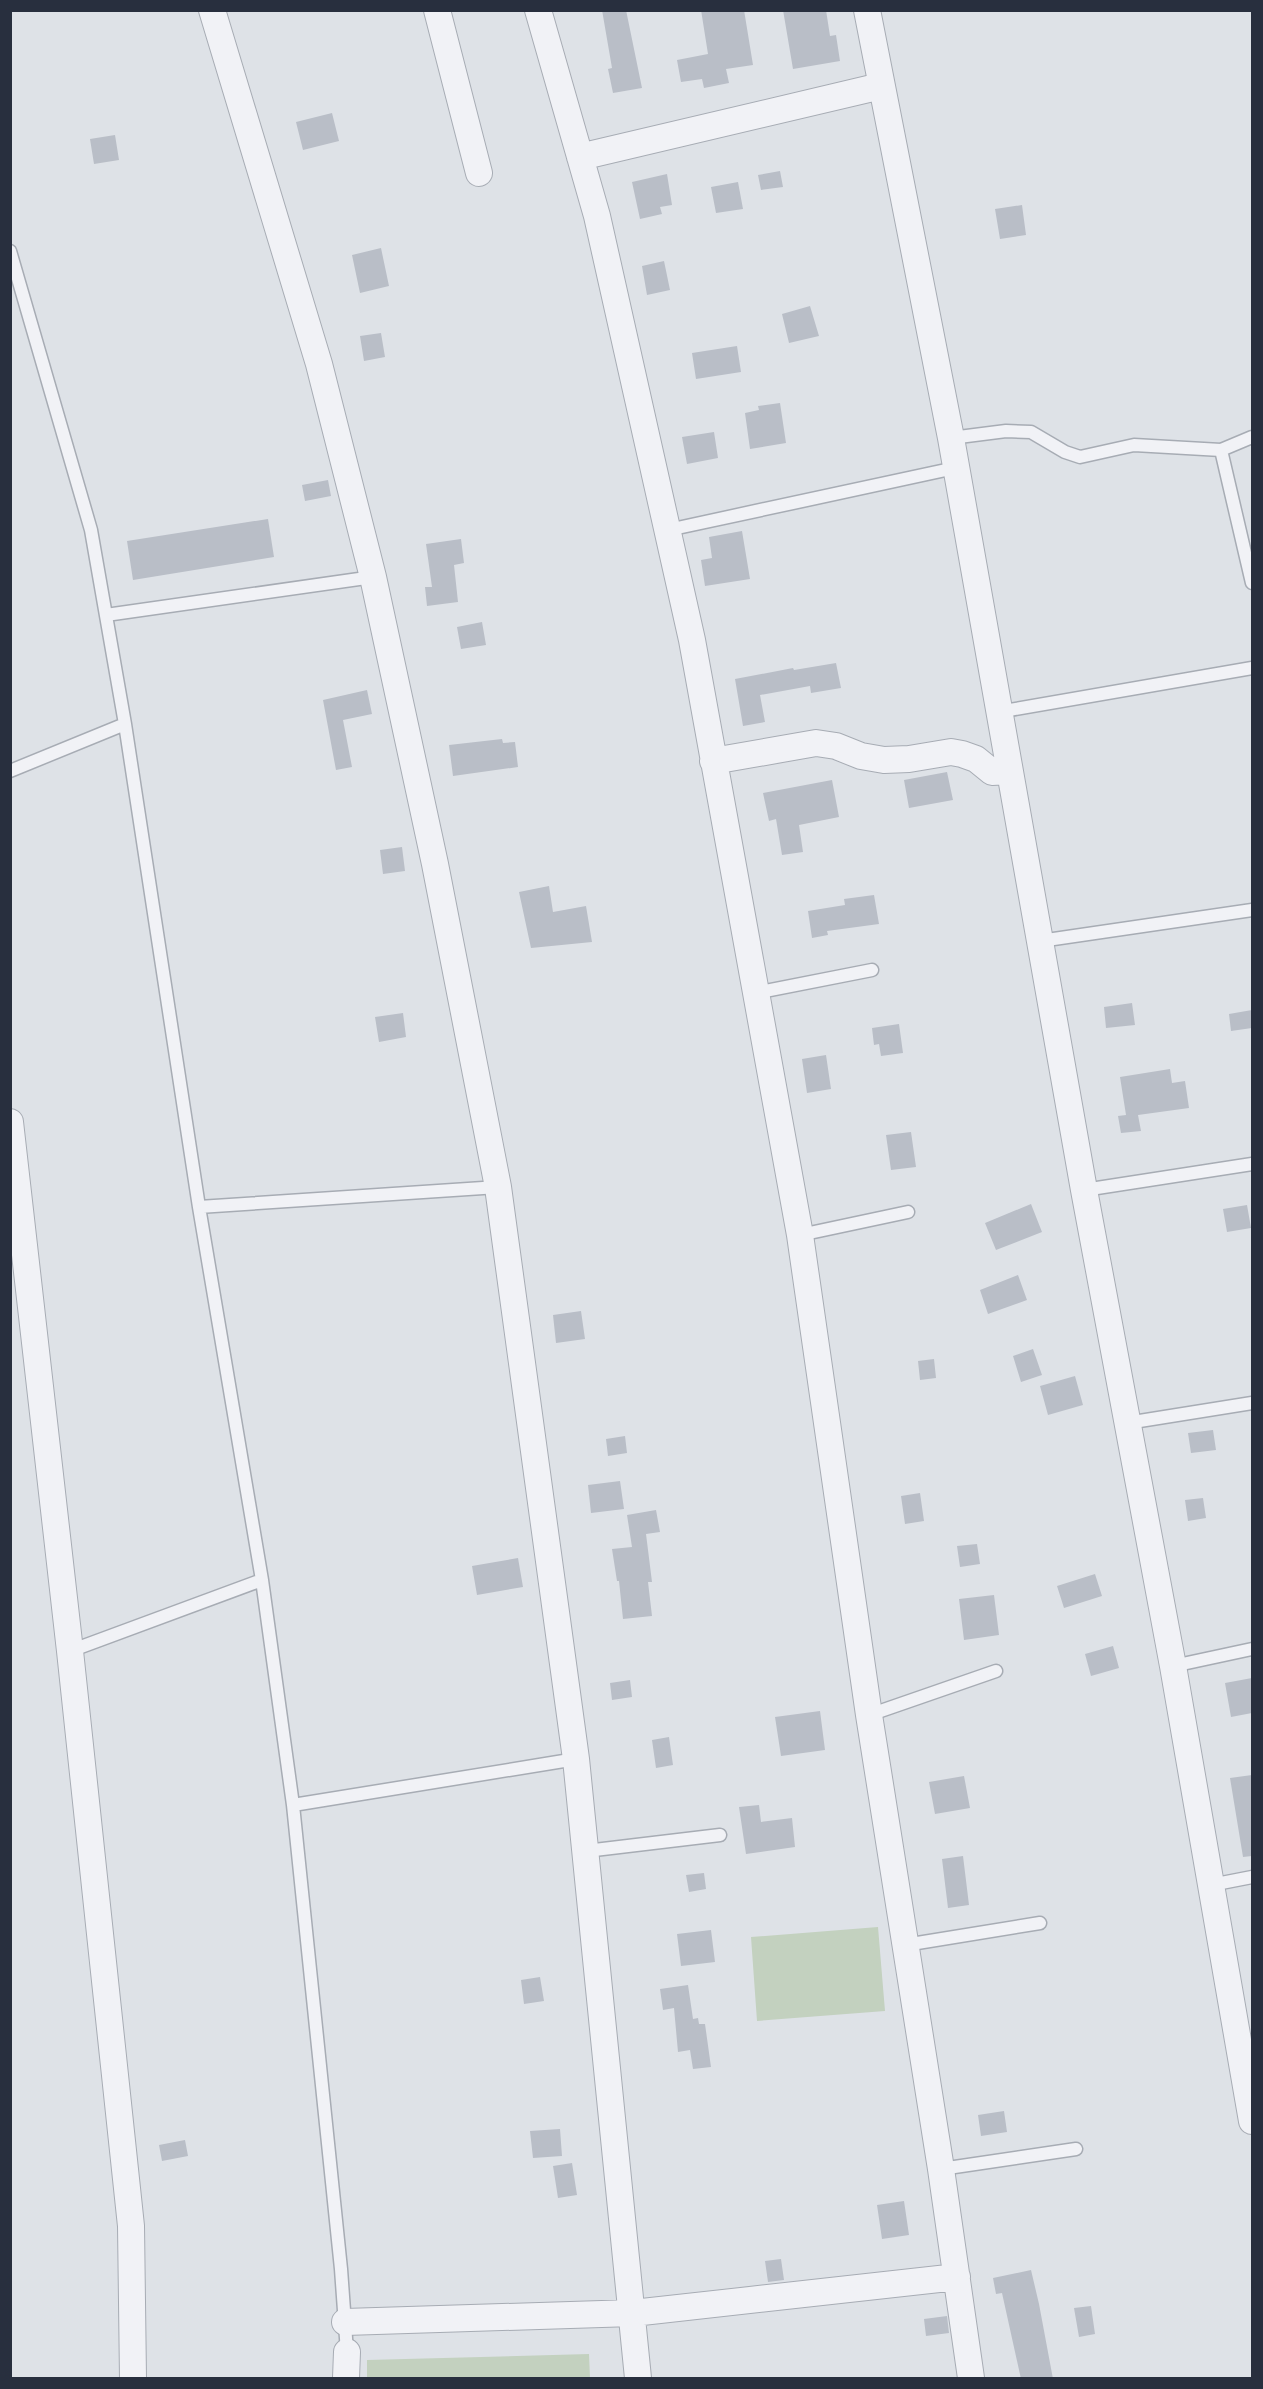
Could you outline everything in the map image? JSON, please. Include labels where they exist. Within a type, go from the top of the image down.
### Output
[{"type":"street","points":[[212,10],[319,364],[373,576],[435,864],[498,1186],[576,1759],[638,2379]]},
{"type":"street","points":[[437,10],[479,173]]},
{"type":"street","points":[[538,10],[600,227],[692,640],[800,1235],[869,1716],[941,2169],[971,2379]]},
{"type":"street","points":[[867,10],[951,438],[1084,1190],[1173,1666],[1252,2121]]},
{"type":"street","points":[[580,157],[881,86]]},
{"type":"street","points":[[713,761],[816,743],[836,746],[861,756],[885,760],[951,753],[962,754],[976,759],[992,772],[1009,771]]},
{"type":"street","points":[[10,1122],[70,1651],[131,2226],[133,2379]]},
{"type":"street","points":[[345,2322],[633,2313],[957,2277]]},
{"type":"street","points":[[346,2379],[347,2352]]},
{"type":"lane","points":[[10,251],[91,530],[125,724],[198,1207],[262,1580],[293,1805],[341,2269],[347,2352]]},
{"type":"lane","points":[[951,438],[1006,431],[1031,432],[1065,452],[1080,457],[1134,445],[1221,450],[1252,436]]},
{"type":"lane","points":[[1221,450],[1252,583]]},
{"type":"lane","points":[[668,530],[955,468]]},
{"type":"lane","points":[[106,615],[373,576]]},
{"type":"lane","points":[[998,711],[1252,668]]},
{"type":"lane","points":[[10,771],[125,724]]},
{"type":"lane","points":[[1040,941],[1252,910]]},
{"type":"lane","points":[[755,993],[872,970]]},
{"type":"lane","points":[[1084,1190],[1252,1164]]},
{"type":"lane","points":[[198,1207],[498,1186]]},
{"type":"lane","points":[[800,1235],[908,1212]]},
{"type":"lane","points":[[1127,1423],[1252,1402]]},
{"type":"lane","points":[[70,1651],[262,1580]]},
{"type":"lane","points":[[1173,1666],[1252,1649]]},
{"type":"lane","points":[[869,1716],[996,1671]]},
{"type":"lane","points":[[293,1805],[576,1759]]},
{"type":"lane","points":[[586,1851],[720,1835]]},
{"type":"lane","points":[[1211,1885],[1252,1877]]},
{"type":"lane","points":[[905,1945],[1040,1923]]},
{"type":"lane","points":[[941,2169],[1076,2149]]},
{"type":"green space","points":[[878,1927],[885,2011],[757,2021],[751,1937]]},
{"type":"green space","points":[[589,2354],[590,2378],[367,2378],[367,2360]]},
{"type":"building","points":[[602,10],[626,10],[642,88],[613,93],[608,69],[612,68]]},
{"type":"building","points":[[701,10],[744,10],[753,65],[726,69],[729,83],[704,88],[702,79],[681,82],[677,60],[708,54]]},
{"type":"building","points":[[783,10],[826,10],[830,36],[836,35],[840,61],[793,69]]},
{"type":"building","points":[[332,113],[339,141],[303,150],[296,122]]},
{"type":"building","points":[[115,135],[119,160],[94,164],[90,139]]},
{"type":"building","points":[[780,171],[783,187],[761,190],[758,175]]},
{"type":"building","points":[[667,174],[672,205],[660,207],[662,214],[640,219],[632,182]]},
{"type":"building","points":[[738,182],[743,209],[716,213],[711,187]]},
{"type":"building","points":[[1022,205],[1026,235],[1000,239],[995,209]]},
{"type":"building","points":[[381,248],[389,286],[360,293],[352,255]]},
{"type":"building","points":[[664,261],[670,290],[647,295],[642,266]]},
{"type":"building","points":[[810,306],[819,336],[789,343],[782,314]]},
{"type":"building","points":[[381,333],[385,357],[364,361],[360,336]]},
{"type":"building","points":[[737,346],[741,372],[696,379],[692,353]]},
{"type":"building","points":[[780,403],[786,443],[750,449],[745,413],[759,410],[758,406]]},
{"type":"building","points":[[714,432],[718,458],[687,464],[682,437]]},
{"type":"building","points":[[328,480],[331,496],[305,501],[302,485]]},
{"type":"building","points":[[268,519],[274,557],[133,580],[127,541]]},
{"type":"building","points":[[742,531],[750,579],[705,586],[701,560],[712,558],[709,537]]},
{"type":"building","points":[[461,539],[464,563],[454,565],[458,602],[427,606],[425,587],[432,587],[426,544]]},
{"type":"building","points":[[482,622],[486,645],[461,649],[457,627]]},
{"type":"building","points":[[836,663],[841,688],[811,693],[810,686],[760,695],[765,722],[743,726],[735,679]]},
{"type":"building","points":[[367,690],[372,714],[343,720],[352,767],[336,770],[323,700]]},
{"type":"building","points":[[502,739],[503,743],[515,742],[518,767],[453,776],[449,745]]},
{"type":"building","points":[[947,772],[953,800],[909,808],[904,780]]},
{"type":"building","points":[[832,780],[839,817],[799,825],[803,852],[782,855],[776,819],[769,821],[763,793]]},
{"type":"building","points":[[402,847],[405,871],[383,874],[380,850]]},
{"type":"building","points":[[549,886],[553,912],[586,906],[592,942],[531,948],[519,892]]},
{"type":"building","points":[[874,895],[879,924],[827,931],[828,935],[812,938],[808,911],[845,905],[844,899]]},
{"type":"building","points":[[1132,1003],[1135,1025],[1106,1028],[1104,1007]]},
{"type":"building","points":[[1252,1010],[1252,1028],[1231,1031],[1229,1014]]},
{"type":"building","points":[[403,1013],[406,1037],[379,1042],[375,1017]]},
{"type":"building","points":[[899,1024],[903,1053],[881,1056],[879,1044],[874,1045],[872,1028]]},
{"type":"building","points":[[826,1055],[831,1089],[807,1093],[802,1059]]},
{"type":"building","points":[[1170,1069],[1172,1083],[1185,1081],[1189,1108],[1138,1115],[1141,1131],[1121,1133],[1118,1116],[1126,1115],[1120,1077]]},
{"type":"building","points":[[911,1132],[916,1167],[891,1170],[886,1135]]},
{"type":"building","points":[[1031,1204],[1042,1232],[996,1250],[985,1223]]},
{"type":"building","points":[[1247,1205],[1251,1228],[1227,1232],[1223,1209]]},
{"type":"building","points":[[1018,1275],[1027,1300],[988,1314],[980,1290]]},
{"type":"building","points":[[581,1311],[585,1339],[556,1343],[553,1315]]},
{"type":"building","points":[[1033,1349],[1042,1375],[1021,1382],[1013,1356]]},
{"type":"building","points":[[934,1359],[936,1378],[920,1380],[918,1361]]},
{"type":"building","points":[[1075,1376],[1083,1405],[1048,1415],[1040,1386]]},
{"type":"building","points":[[1213,1430],[1216,1450],[1191,1453],[1188,1433]]},
{"type":"building","points":[[625,1436],[627,1453],[608,1456],[606,1439]]},
{"type":"building","points":[[620,1481],[624,1509],[591,1513],[588,1485]]},
{"type":"building","points":[[920,1493],[924,1521],[905,1524],[901,1496]]},
{"type":"building","points":[[1203,1498],[1206,1518],[1188,1521],[1185,1500]]},
{"type":"building","points":[[656,1510],[660,1532],[646,1534],[652,1582],[648,1582],[652,1616],[623,1619],[619,1581],[617,1581],[612,1549],[632,1547],[627,1515]]},
{"type":"building","points":[[977,1544],[980,1564],[960,1567],[957,1546]]},
{"type":"building","points":[[518,1558],[523,1587],[477,1595],[472,1566]]},
{"type":"building","points":[[1095,1574],[1102,1596],[1064,1608],[1057,1586]]},
{"type":"building","points":[[994,1595],[999,1635],[964,1640],[959,1599]]},
{"type":"building","points":[[1113,1646],[1119,1668],[1091,1676],[1085,1654]]},
{"type":"building","points":[[1252,1678],[1252,1713],[1231,1717],[1225,1683]]},
{"type":"building","points":[[630,1680],[632,1697],[612,1700],[610,1683]]},
{"type":"building","points":[[820,1711],[825,1750],[781,1756],[775,1717]]},
{"type":"building","points":[[669,1737],[673,1765],[656,1768],[652,1740]]},
{"type":"building","points":[[1252,1775],[1252,1856],[1243,1857],[1230,1778]]},
{"type":"building","points":[[964,1776],[970,1808],[935,1814],[929,1782]]},
{"type":"building","points":[[759,1805],[761,1822],[792,1818],[795,1847],[746,1854],[739,1807]]},
{"type":"building","points":[[963,1856],[969,1905],[948,1908],[942,1859]]},
{"type":"building","points":[[704,1873],[706,1889],[689,1892],[686,1875]]},
{"type":"building","points":[[711,1930],[715,1962],[681,1966],[677,1934]]},
{"type":"building","points":[[540,1977],[544,2001],[524,2004],[521,1980]]},
{"type":"building","points":[[688,1985],[693,2019],[698,2018],[699,2024],[705,2024],[711,2067],[693,2069],[690,2050],[678,2052],[674,2008],[663,2010],[660,1989]]},
{"type":"building","points":[[1004,2111],[1007,2132],[981,2136],[978,2115]]},
{"type":"building","points":[[560,2129],[562,2156],[533,2158],[530,2131]]},
{"type":"building","points":[[185,2140],[188,2156],[162,2161],[159,2145]]},
{"type":"building","points":[[572,2163],[577,2195],[558,2198],[553,2166]]},
{"type":"building","points":[[904,2201],[909,2235],[882,2239],[877,2205]]},
{"type":"building","points":[[781,2259],[784,2280],[768,2282],[765,2261]]},
{"type":"building","points":[[1031,2270],[1053,2379],[1021,2379],[1002,2293],[996,2294],[993,2278]]},
{"type":"building","points":[[1091,2306],[1095,2334],[1079,2337],[1074,2308]]},
{"type":"building","points":[[947,2316],[949,2333],[926,2336],[924,2319]]}]
